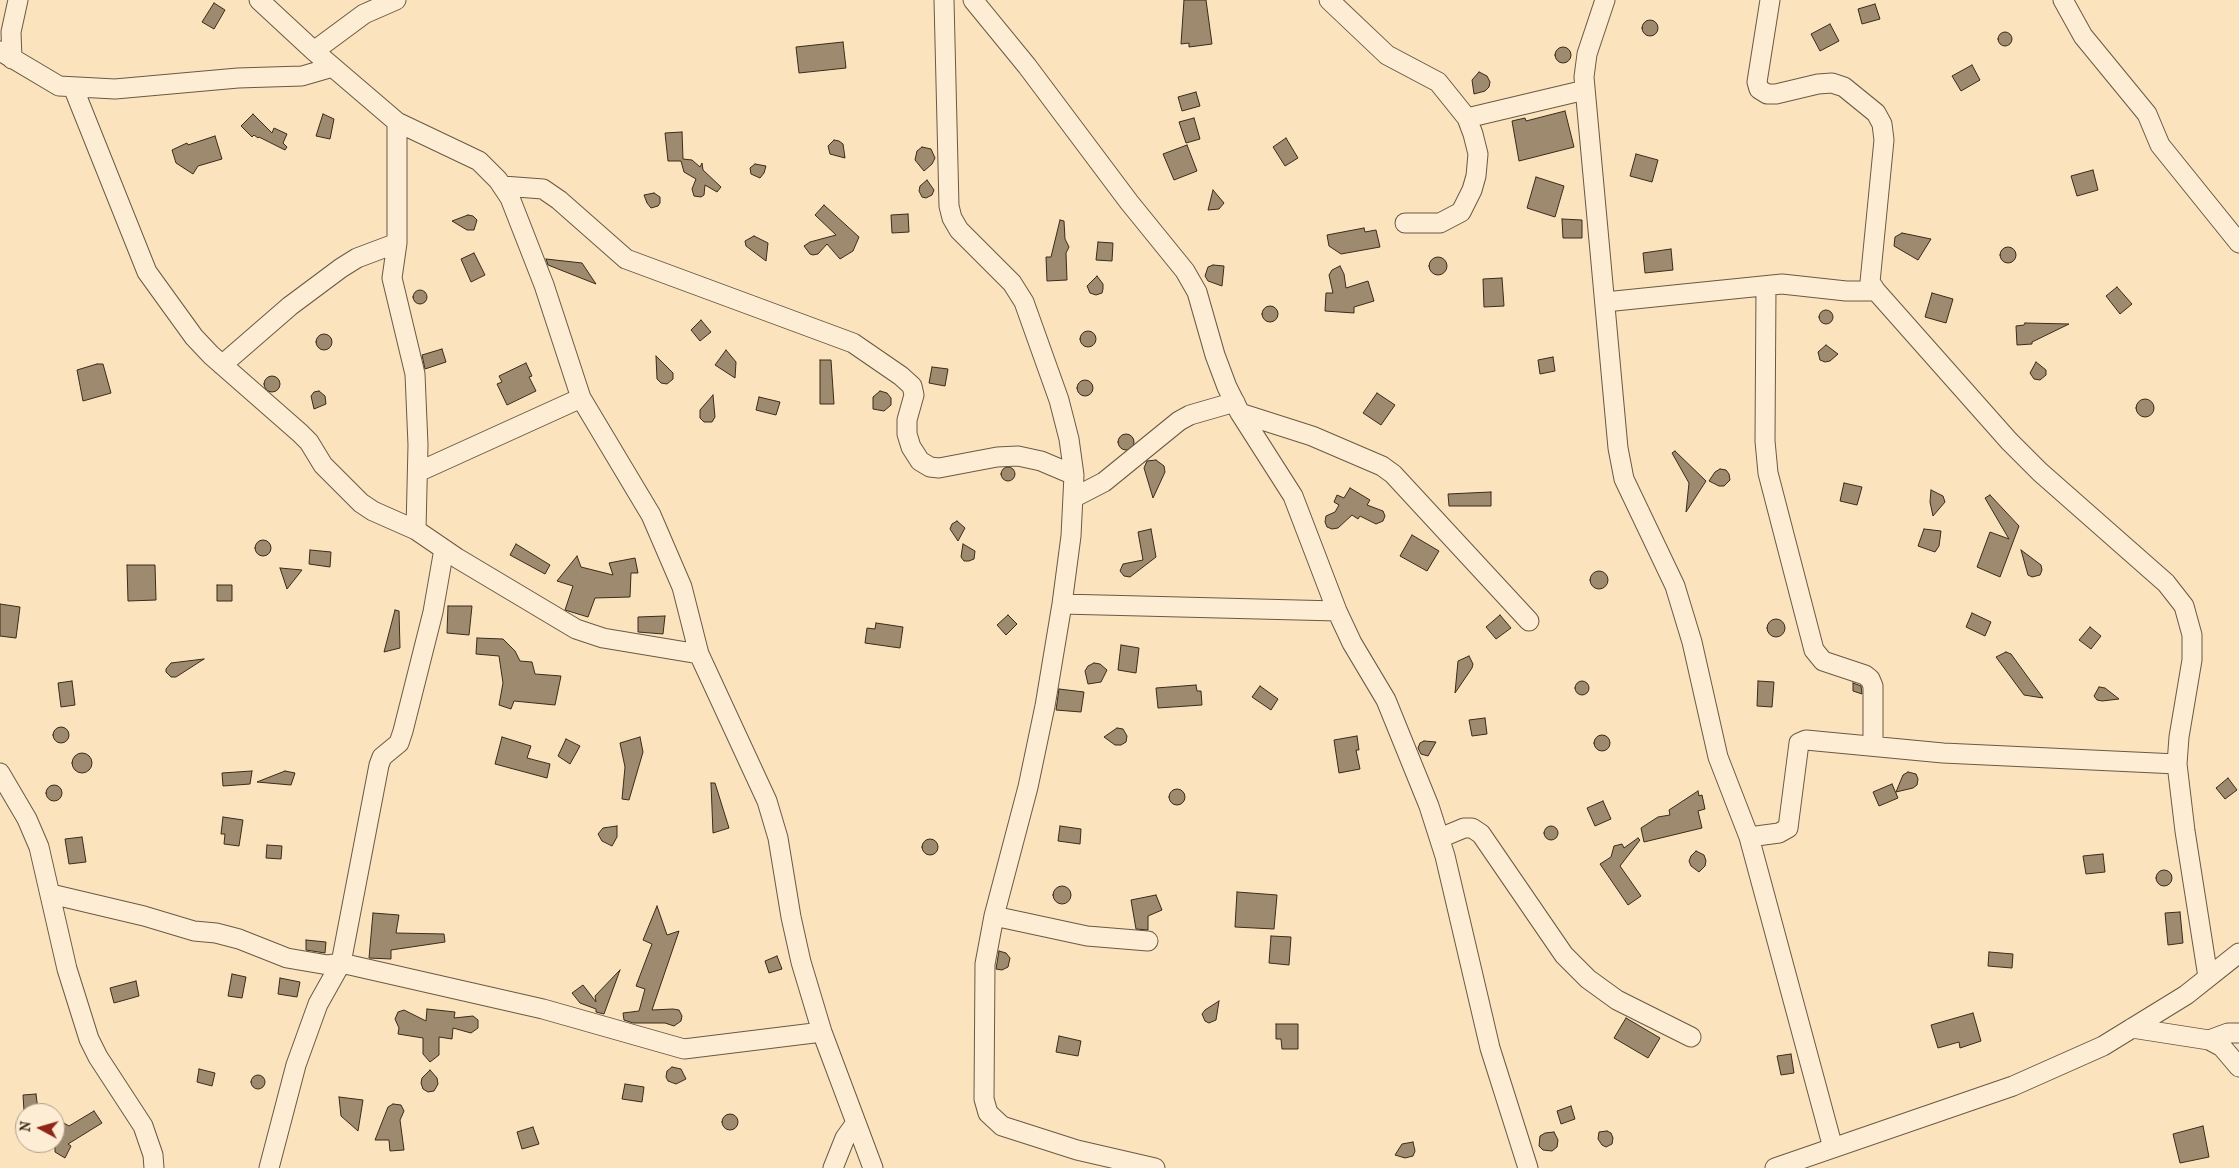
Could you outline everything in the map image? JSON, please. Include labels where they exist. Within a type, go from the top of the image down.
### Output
[{"type":"street","points":[[18,0],[6,55],[59,86],[142,88],[238,78],[302,76],[333,67]]},
{"type":"street","points":[[259,0],[314,51],[397,122],[479,161],[502,186],[510,198],[544,285],[582,398],[652,516],[682,587],[699,654],[767,801],[778,838],[790,917],[822,1032],[873,1168]]},
{"type":"street","points":[[314,51],[364,14],[396,0]]},
{"type":"street","points":[[944,0],[949,206],[952,218],[959,230],[1012,283],[1024,302],[1059,400],[1069,439],[1074,476],[1062,604],[1045,706],[1028,788],[994,916],[985,964],[984,1099],[988,1113],[1002,1126],[1077,1150],[1155,1168]]},
{"type":"street","points":[[973,0],[1027,66],[1129,202],[1185,271],[1196,292],[1215,355],[1238,408],[1293,496],[1337,611],[1352,644],[1386,700],[1429,806],[1440,838],[1490,1048],[1506,1104],[1528,1168]]},
{"type":"street","points":[[1329,0],[1387,55],[1438,82],[1467,118],[1478,154],[1472,190],[1461,212],[1440,223],[1405,223]]},
{"type":"street","points":[[1606,0],[1587,54],[1584,77],[1618,448],[1624,480],[1675,586],[1692,642],[1718,756],[1749,837],[1833,1148]]},
{"type":"street","points":[[1770,0],[1757,82],[1759,89],[1767,94],[1776,94],[1818,84],[1832,83],[1844,87],[1876,113],[1882,124],[1884,140],[1870,282],[1876,291],[2009,442],[2040,472],[2166,583],[2184,606],[2192,635],[2192,660],[2179,737],[2177,764],[2185,831],[2208,977]]},
{"type":"street","points":[[2063,0],[2083,36],[2147,114],[2160,145],[2239,243]]},
{"type":"street","points":[[73,87],[147,272],[194,337],[222,365],[300,432],[309,442],[323,465],[362,503],[373,511],[416,530],[561,622],[576,629],[603,638],[699,654]]},
{"type":"street","points":[[1467,118],[1585,90]]},
{"type":"street","points":[[397,122],[397,243],[392,278],[415,374],[418,472],[416,530]]},
{"type":"street","points":[[502,186],[543,190],[559,200],[626,259],[853,343],[901,376],[912,386],[914,395],[907,420],[907,434],[910,447],[920,462],[930,467],[939,468],[1018,456],[1041,461],[1074,476]]},
{"type":"street","points":[[222,365],[290,306],[342,268],[357,258],[397,243]]},
{"type":"street","points":[[1605,302],[1782,284],[1846,291],[1876,291]]},
{"type":"street","points":[[1766,287],[1765,441],[1768,473],[1814,650],[1823,661],[1864,674],[1873,686],[1873,745]]},
{"type":"street","points":[[418,472],[582,398]]},
{"type":"street","points":[[1073,498],[1104,482],[1190,414],[1238,408],[1312,436],[1388,470],[1530,621]]},
{"type":"street","points":[[269,1168],[299,1057],[318,1004],[341,963],[379,765],[382,757],[399,743],[404,731],[433,612],[444,549]]},
{"type":"street","points":[[1062,604],[1337,611]]},
{"type":"street","points":[[1749,837],[1779,833],[1788,828],[1799,743],[1802,741],[1873,745],[1943,753],[2177,764]]},
{"type":"street","points":[[0,773],[27,820],[39,847],[67,969],[89,1039],[98,1057],[143,1126],[153,1155],[154,1168]]},
{"type":"street","points":[[1440,838],[1464,828],[1472,828],[1480,834],[1564,955],[1588,979],[1618,1000],[1691,1037]]},
{"type":"street","points":[[51,894],[144,916],[194,931],[216,933],[238,939],[287,958],[328,965],[341,963],[577,1017],[684,1049],[698,1049],[822,1032]]},
{"type":"street","points":[[994,916],[1087,936],[1148,941]]},
{"type":"street","points":[[1775,1168],[1799,1164],[1833,1148],[2013,1086],[2103,1046],[2186,995],[2239,953]]},
{"type":"street","points":[[2132,1028],[2209,1040],[2222,1047],[2239,1067]]},
{"type":"street","points":[[2209,1040],[2228,1033],[2239,1033]]},
{"type":"street","points":[[833,1168],[845,1138],[856,1124]]},
{"type":"building","points":[[1184,0],[1206,0],[1212,44],[1189,47],[1189,43],[1181,44]]},
{"type":"building","points":[[214,3],[225,10],[214,29],[202,22]]},
{"type":"building","points":[[1875,4],[1880,19],[1862,24],[1858,9]]},
{"type":"building","points":[[1650,20],[1656,22],[1658,28],[1656,34],[1650,36],[1644,34],[1642,28],[1644,22]]},
{"type":"building","points":[[1830,24],[1839,41],[1820,51],[1811,34]]},
{"type":"building","points":[[2002,32],[2008,32],[2012,39],[2008,46],[2002,46],[1998,42],[1998,36]]},
{"type":"building","points":[[843,42],[846,68],[799,73],[796,47]]},
{"type":"building","points":[[1563,47],[1571,55],[1563,63],[1555,55]]},
{"type":"building","points":[[1972,65],[1980,80],[1961,91],[1952,76]]},
{"type":"building","points":[[1479,72],[1487,76],[1490,82],[1489,87],[1485,91],[1474,94],[1472,80]]},
{"type":"building","points":[[1196,92],[1200,106],[1182,111],[1178,97]]},
{"type":"building","points":[[1565,111],[1574,147],[1519,161],[1512,121],[1525,118],[1526,121]]},
{"type":"building","points":[[253,114],[272,133],[274,128],[287,134],[283,143],[287,147],[285,150],[254,135],[252,137],[241,126]]},
{"type":"building","points":[[323,114],[334,119],[330,139],[316,136]]},
{"type":"building","points":[[1194,118],[1200,139],[1186,143],[1179,122]]},
{"type":"building","points":[[682,132],[683,159],[692,160],[700,167],[702,163],[703,170],[721,187],[717,192],[705,185],[704,195],[701,197],[694,196],[692,189],[696,179],[684,172],[681,161],[668,161],[665,133]]},
{"type":"building","points":[[215,136],[222,159],[198,166],[193,174],[176,163],[172,150],[187,143],[188,145]]},
{"type":"building","points":[[1286,138],[1298,158],[1285,166],[1273,147]]},
{"type":"building","points":[[834,140],[843,144],[845,158],[830,154],[828,146]]},
{"type":"building","points":[[1187,145],[1197,171],[1174,180],[1163,154]]},
{"type":"building","points":[[922,147],[931,149],[935,158],[932,164],[924,171],[915,160],[917,151]]},
{"type":"building","points":[[1636,154],[1658,160],[1652,182],[1630,176]]},
{"type":"building","points":[[755,164],[766,166],[760,178],[751,174],[750,168]]},
{"type":"building","points":[[2093,170],[2098,190],[2077,196],[2071,176]]},
{"type":"building","points":[[1536,177],[1564,186],[1555,217],[1527,208]]},
{"type":"building","points":[[927,180],[934,190],[932,195],[926,198],[922,197],[919,191],[920,186]]},
{"type":"building","points":[[1213,190],[1224,203],[1219,209],[1208,210]]},
{"type":"building","points":[[654,193],[660,197],[660,203],[658,206],[651,208],[644,195]]},
{"type":"building","points":[[824,205],[859,237],[853,251],[840,259],[827,244],[818,254],[813,255],[804,246],[810,242],[836,235],[815,215]]},
{"type":"building","points":[[908,214],[909,232],[892,233],[891,215]]},
{"type":"building","points":[[468,215],[473,216],[477,220],[474,230],[467,230],[452,221]]},
{"type":"building","points":[[1562,219],[1582,220],[1582,238],[1563,238]]},
{"type":"building","points":[[1060,220],[1064,221],[1065,239],[1069,247],[1066,253],[1067,280],[1047,281],[1046,257],[1051,257]]},
{"type":"building","points":[[1364,228],[1365,232],[1376,230],[1380,247],[1341,254],[1329,246],[1327,235]]},
{"type":"building","points":[[1902,233],[1931,239],[1918,260],[1894,246],[1895,237]]},
{"type":"building","points":[[754,236],[768,243],[766,261],[746,246],[745,241]]},
{"type":"building","points":[[1098,242],[1113,243],[1112,261],[1096,260]]},
{"type":"building","points":[[2008,247],[2016,255],[2008,263],[2000,255]]},
{"type":"building","points":[[1671,249],[1673,270],[1645,273],[1643,253]]},
{"type":"building","points":[[474,253],[485,275],[471,282],[461,259]]},
{"type":"building","points":[[1434,257],[1442,257],[1447,262],[1445,273],[1434,275],[1429,270],[1429,262]]},
{"type":"building","points":[[546,259],[582,263],[596,284],[548,265]]},
{"type":"building","points":[[1213,265],[1224,266],[1222,286],[1208,281],[1205,276],[1208,267]]},
{"type":"building","points":[[1340,266],[1344,274],[1346,288],[1368,281],[1374,301],[1354,307],[1354,313],[1325,311],[1326,293],[1333,293],[1329,275],[1332,270]]},
{"type":"building","points":[[1097,276],[1103,284],[1103,289],[1102,293],[1096,295],[1090,293],[1087,286]]},
{"type":"building","points":[[1502,278],[1504,306],[1484,307],[1483,279]]},
{"type":"building","points":[[2117,287],[2132,304],[2120,314],[2106,296]]},
{"type":"building","points":[[417,290],[423,290],[427,297],[423,304],[417,304],[413,300],[413,294]]},
{"type":"building","points":[[1932,293],[1953,299],[1946,323],[1925,317]]},
{"type":"building","points":[[1270,306],[1278,314],[1270,322],[1262,314]]},
{"type":"building","points":[[1823,310],[1829,310],[1833,317],[1829,324],[1823,324],[1819,320],[1819,314]]},
{"type":"building","points":[[701,320],[711,332],[700,341],[691,330]]},
{"type":"building","points":[[2025,323],[2069,324],[2032,342],[2032,344],[2017,345],[2016,326],[2024,325]]},
{"type":"building","points":[[1088,331],[1096,339],[1088,347],[1080,339]]},
{"type":"building","points":[[324,334],[330,336],[332,342],[330,348],[324,350],[318,348],[316,342],[318,336]]},
{"type":"building","points":[[1826,345],[1838,354],[1830,361],[1825,362],[1820,360],[1818,352]]},
{"type":"building","points":[[442,349],[446,362],[425,369],[422,355]]},
{"type":"building","points":[[726,350],[736,362],[735,378],[715,365]]},
{"type":"building","points":[[656,356],[673,373],[673,379],[667,384],[661,383],[657,379]]},
{"type":"building","points":[[1553,357],[1555,371],[1540,374],[1538,360]]},
{"type":"building","points":[[820,360],[831,360],[834,404],[820,404]]},
{"type":"building","points":[[2036,362],[2046,370],[2046,375],[2040,380],[2034,379],[2030,373]]},
{"type":"building","points":[[526,363],[532,376],[529,377],[536,391],[507,405],[497,384],[502,382],[499,376]]},
{"type":"building","points":[[103,364],[111,393],[83,401],[77,370]]},
{"type":"building","points":[[932,367],[948,369],[945,386],[929,383]]},
{"type":"building","points":[[272,376],[280,384],[272,392],[264,384]]},
{"type":"building","points":[[1085,380],[1093,388],[1085,396],[1077,388]]},
{"type":"building","points":[[319,391],[325,396],[326,404],[314,409],[311,396],[314,392]]},
{"type":"building","points":[[880,391],[887,393],[891,398],[891,405],[884,411],[873,409],[873,397]]},
{"type":"building","points":[[1377,393],[1395,405],[1381,425],[1363,413]]},
{"type":"building","points":[[713,395],[715,417],[712,422],[704,422],[700,418],[700,410]]},
{"type":"building","points":[[759,397],[780,402],[776,415],[756,410]]},
{"type":"building","points":[[2145,399],[2151,402],[2154,408],[2151,414],[2145,417],[2139,414],[2136,408],[2139,402]]},
{"type":"building","points":[[1126,434],[1134,442],[1126,450],[1118,442]]},
{"type":"building","points":[[1675,451],[1706,481],[1686,512],[1689,483],[1672,453]]},
{"type":"building","points":[[1156,460],[1164,466],[1165,472],[1153,498],[1144,468],[1147,461]]},
{"type":"building","points":[[1005,467],[1011,467],[1015,474],[1011,481],[1005,481],[1001,477],[1001,471]]},
{"type":"building","points":[[1720,469],[1726,470],[1729,474],[1730,480],[1724,486],[1719,486],[1709,481],[1715,472]]},
{"type":"building","points":[[1844,483],[1862,487],[1857,505],[1840,501]]},
{"type":"building","points":[[1350,488],[1370,500],[1367,505],[1383,511],[1385,516],[1383,521],[1376,524],[1360,516],[1358,519],[1352,515],[1338,528],[1332,529],[1327,527],[1325,522],[1326,516],[1335,512],[1339,505],[1334,502],[1337,495],[1344,498]]},
{"type":"building","points":[[1931,490],[1943,496],[1945,502],[1933,516],[1930,502]]},
{"type":"building","points":[[1491,492],[1491,506],[1449,506],[1448,494]]},
{"type":"building","points":[[1990,495],[2019,526],[2000,577],[1977,567],[1990,532],[2009,539],[1985,498]]},
{"type":"building","points":[[957,521],[965,528],[958,541],[950,529],[952,524]]},
{"type":"building","points":[[1151,529],[1156,557],[1130,577],[1124,576],[1120,571],[1123,564],[1143,560],[1138,532]]},
{"type":"building","points":[[1924,529],[1941,531],[1939,546],[1935,552],[1918,546]]},
{"type":"building","points":[[1412,535],[1439,551],[1427,571],[1400,556]]},
{"type":"building","points":[[263,540],[269,542],[271,548],[269,554],[263,556],[257,554],[255,548],[257,542]]},
{"type":"building","points":[[516,544],[550,565],[545,574],[510,555]]},
{"type":"building","points":[[963,544],[975,551],[974,559],[964,561],[961,557]]},
{"type":"building","points":[[310,550],[331,552],[330,567],[309,564]]},
{"type":"building","points":[[2021,550],[2041,565],[2040,575],[2032,577],[2028,575]]},
{"type":"building","points":[[577,556],[581,567],[613,575],[609,563],[635,558],[638,573],[631,573],[630,597],[595,598],[588,617],[565,610],[573,586],[557,581]]},
{"type":"building","points":[[127,565],[155,565],[156,600],[128,601]]},
{"type":"building","points":[[280,568],[302,570],[287,589]]},
{"type":"building","points":[[1599,571],[1605,574],[1608,580],[1605,586],[1599,589],[1593,586],[1590,580],[1593,574]]},
{"type":"building","points":[[217,585],[232,585],[232,601],[217,601]]},
{"type":"building","points":[[0,604],[20,607],[16,638],[0,636]]},
{"type":"building","points":[[448,606],[472,606],[469,635],[447,633]]},
{"type":"building","points":[[395,610],[399,611],[400,648],[384,652]]},
{"type":"building","points":[[1972,613],[1991,622],[1985,636],[1966,627]]},
{"type":"building","points":[[1008,615],[1017,624],[1006,635],[997,625]]},
{"type":"building","points":[[1500,615],[1511,628],[1496,639],[1486,627]]},
{"type":"building","points":[[665,616],[663,634],[638,632],[638,617]]},
{"type":"building","points":[[1776,619],[1782,622],[1785,628],[1782,634],[1776,637],[1770,634],[1767,628],[1770,622]]},
{"type":"building","points":[[876,623],[903,627],[900,648],[865,643],[867,628],[875,629]]},
{"type":"building","points":[[2090,627],[2101,636],[2091,649],[2079,640]]},
{"type":"building","points":[[477,638],[503,639],[515,651],[520,661],[532,662],[535,674],[561,676],[555,705],[514,701],[511,709],[499,705],[503,683],[499,656],[476,654]]},
{"type":"building","points":[[1121,645],[1139,648],[1136,673],[1118,670]]},
{"type":"building","points":[[2006,652],[2011,654],[2043,698],[2024,695],[1996,657]]},
{"type":"building","points":[[1469,656],[1473,664],[1472,668],[1455,693],[1458,661]]},
{"type":"building","points":[[204,659],[176,677],[171,677],[166,672],[171,663]]},
{"type":"building","points":[[1094,663],[1100,664],[1107,670],[1101,682],[1088,684],[1085,671],[1088,666]]},
{"type":"building","points":[[72,681],[75,705],[61,707],[58,683]]},
{"type":"building","points":[[1582,681],[1587,683],[1589,688],[1587,693],[1582,695],[1577,693],[1575,688],[1577,683]]},
{"type":"building","points":[[1758,681],[1774,682],[1772,707],[1757,706]]},
{"type":"building","points":[[1853,683],[1861,686],[1862,694],[1853,691]]},
{"type":"building","points":[[1196,685],[1197,691],[1201,691],[1202,705],[1158,708],[1156,688]]},
{"type":"building","points":[[1260,686],[1278,699],[1271,710],[1252,697]]},
{"type":"building","points":[[2099,687],[2105,688],[2119,699],[2097,700],[2094,696]]},
{"type":"building","points":[[1059,689],[1084,692],[1081,712],[1056,710]]},
{"type":"building","points":[[1485,718],[1487,734],[1472,736],[1469,720]]},
{"type":"building","points":[[61,727],[69,735],[61,743],[53,735]]},
{"type":"building","points":[[1117,728],[1123,729],[1127,736],[1126,742],[1121,745],[1115,745],[1104,737]]},
{"type":"building","points":[[1602,735],[1610,743],[1602,751],[1594,743]]},
{"type":"building","points":[[1357,736],[1359,750],[1356,750],[1360,769],[1339,773],[1334,740]]},
{"type":"building","points":[[502,737],[531,746],[527,758],[550,764],[547,778],[495,764]]},
{"type":"building","points":[[640,737],[643,752],[629,800],[622,799],[625,767],[620,743]]},
{"type":"building","points":[[566,739],[580,746],[570,764],[558,756]]},
{"type":"building","points":[[1424,741],[1436,742],[1428,756],[1421,754],[1418,748],[1420,743]]},
{"type":"building","points":[[82,753],[89,756],[92,763],[89,770],[82,773],[75,770],[72,763],[75,756]]},
{"type":"building","points":[[252,771],[250,784],[223,786],[222,773]]},
{"type":"building","points":[[285,771],[295,773],[291,785],[257,782]]},
{"type":"building","points":[[1908,772],[1916,774],[1918,779],[1917,785],[1913,788],[1896,792],[1903,775]]},
{"type":"building","points":[[2228,778],[2237,790],[2225,799],[2216,788]]},
{"type":"building","points":[[711,783],[715,783],[729,828],[713,833]]},
{"type":"building","points":[[1892,784],[1898,798],[1879,806],[1873,792]]},
{"type":"building","points":[[51,785],[57,785],[62,790],[60,799],[51,801],[46,796],[46,790]]},
{"type":"building","points":[[1177,789],[1185,797],[1177,805],[1169,797]]},
{"type":"building","points":[[1698,791],[1699,796],[1702,795],[1705,809],[1698,811],[1702,828],[1644,842],[1641,828],[1658,817],[1670,815],[1669,810]]},
{"type":"building","points":[[1603,801],[1611,819],[1595,826],[1587,808]]},
{"type":"building","points":[[223,817],[243,820],[239,846],[224,844],[225,834],[221,834]]},
{"type":"building","points":[[617,826],[617,837],[612,846],[602,841],[598,834],[603,828]]},
{"type":"building","points":[[1060,826],[1081,829],[1080,844],[1058,841]]},
{"type":"building","points":[[1548,826],[1554,826],[1558,833],[1554,840],[1548,840],[1544,836],[1544,830]]},
{"type":"building","points":[[82,837],[86,862],[69,864],[65,839]]},
{"type":"building","points":[[1638,838],[1640,840],[1620,866],[1641,896],[1628,905],[1600,864],[1611,857],[1614,846],[1622,844],[1624,848]]},
{"type":"building","points":[[930,839],[938,847],[930,855],[922,847]]},
{"type":"building","points":[[267,845],[282,846],[281,859],[266,858]]},
{"type":"building","points":[[1696,851],[1704,855],[1706,861],[1705,866],[1699,872],[1691,866],[1689,861]]},
{"type":"building","points":[[2103,854],[2105,872],[2086,874],[2083,856]]},
{"type":"building","points":[[2161,870],[2167,870],[2172,875],[2170,884],[2161,886],[2156,881],[2156,875]]},
{"type":"building","points":[[1062,886],[1068,889],[1071,895],[1068,901],[1062,904],[1056,901],[1053,895],[1056,889]]},
{"type":"building","points":[[1237,892],[1277,895],[1274,929],[1235,927]]},
{"type":"building","points":[[1156,895],[1162,910],[1148,916],[1148,930],[1136,929],[1131,900]]},
{"type":"building","points":[[657,906],[667,935],[679,931],[652,1010],[679,1010],[682,1016],[681,1021],[674,1026],[665,1023],[633,1023],[624,1020],[623,1013],[639,1011],[645,989],[636,986],[652,944],[643,940]]},
{"type":"building","points":[[2180,912],[2183,943],[2168,945],[2165,913]]},
{"type":"building","points":[[373,913],[399,915],[396,933],[444,934],[445,942],[391,950],[391,959],[369,958]]},
{"type":"building","points":[[1271,936],[1291,937],[1289,965],[1269,963]]},
{"type":"building","points":[[306,940],[326,942],[325,953],[306,950]]},
{"type":"building","points":[[999,951],[1006,953],[1010,958],[1008,967],[1002,970],[996,969]]},
{"type":"building","points":[[1989,952],[2013,954],[2012,968],[1988,966]]},
{"type":"building","points":[[777,956],[782,969],[769,973],[765,961]]},
{"type":"building","points":[[620,970],[604,1014],[596,1012],[596,1009],[580,1003],[572,993],[583,985],[596,1002],[595,996]]},
{"type":"building","points":[[232,974],[246,977],[242,998],[228,996]]},
{"type":"building","points":[[280,978],[300,982],[297,997],[278,994]]},
{"type":"building","points":[[136,981],[139,996],[114,1003],[110,988]]},
{"type":"building","points":[[1219,1001],[1216,1020],[1209,1023],[1205,1021],[1202,1014]]},
{"type":"building","points":[[427,1009],[455,1012],[454,1018],[473,1016],[478,1020],[478,1028],[471,1033],[453,1028],[452,1039],[439,1037],[439,1055],[430,1062],[423,1054],[423,1038],[398,1034],[399,1028],[395,1019],[398,1012],[404,1010],[426,1021]]},
{"type":"building","points":[[1973,1013],[1981,1041],[1960,1048],[1959,1042],[1938,1048],[1931,1025]]},
{"type":"building","points":[[1626,1018],[1660,1038],[1648,1058],[1614,1038]]},
{"type":"building","points":[[1276,1024],[1298,1024],[1298,1049],[1282,1049],[1281,1039],[1276,1039]]},
{"type":"building","points":[[1059,1036],[1081,1041],[1078,1056],[1056,1052]]},
{"type":"building","points":[[1791,1054],[1794,1073],[1781,1075],[1777,1056]]},
{"type":"building","points":[[672,1067],[681,1069],[686,1079],[676,1084],[668,1081],[666,1077],[667,1071]]},
{"type":"building","points":[[199,1069],[215,1073],[212,1086],[197,1082]]},
{"type":"building","points":[[430,1070],[437,1078],[438,1084],[434,1091],[428,1092],[423,1089],[421,1083],[422,1078]]},
{"type":"building","points":[[255,1075],[261,1075],[265,1082],[261,1089],[255,1089],[251,1085],[251,1079]]},
{"type":"building","points":[[625,1084],[644,1087],[642,1102],[622,1099]]},
{"type":"building","points":[[36,1094],[37,1103],[24,1103],[23,1095]]},
{"type":"building","points":[[339,1097],[363,1100],[358,1131],[341,1116]]},
{"type":"building","points":[[393,1104],[401,1105],[404,1111],[400,1120],[404,1150],[390,1151],[389,1140],[375,1140],[388,1107]]},
{"type":"building","points":[[1571,1106],[1575,1119],[1561,1124],[1557,1111]]},
{"type":"building","points":[[94,1111],[102,1123],[68,1144],[71,1146],[65,1158],[57,1153],[65,1153],[65,1124],[69,1126]]},
{"type":"building","points":[[730,1114],[736,1116],[738,1122],[736,1128],[730,1130],[724,1128],[722,1122],[724,1116]]},
{"type":"building","points":[[2203,1126],[2209,1157],[2180,1163],[2173,1134]]},
{"type":"building","points":[[533,1127],[539,1144],[522,1149],[517,1132]]},
{"type":"building","points":[[1607,1131],[1611,1133],[1613,1138],[1612,1144],[1606,1147],[1598,1139],[1599,1132]]},
{"type":"building","points":[[1554,1132],[1558,1140],[1557,1147],[1552,1151],[1543,1150],[1539,1146],[1540,1136],[1545,1133]]},
{"type":"building","points":[[1413,1142],[1415,1151],[1413,1156],[1405,1158],[1395,1155],[1402,1144]]}]
